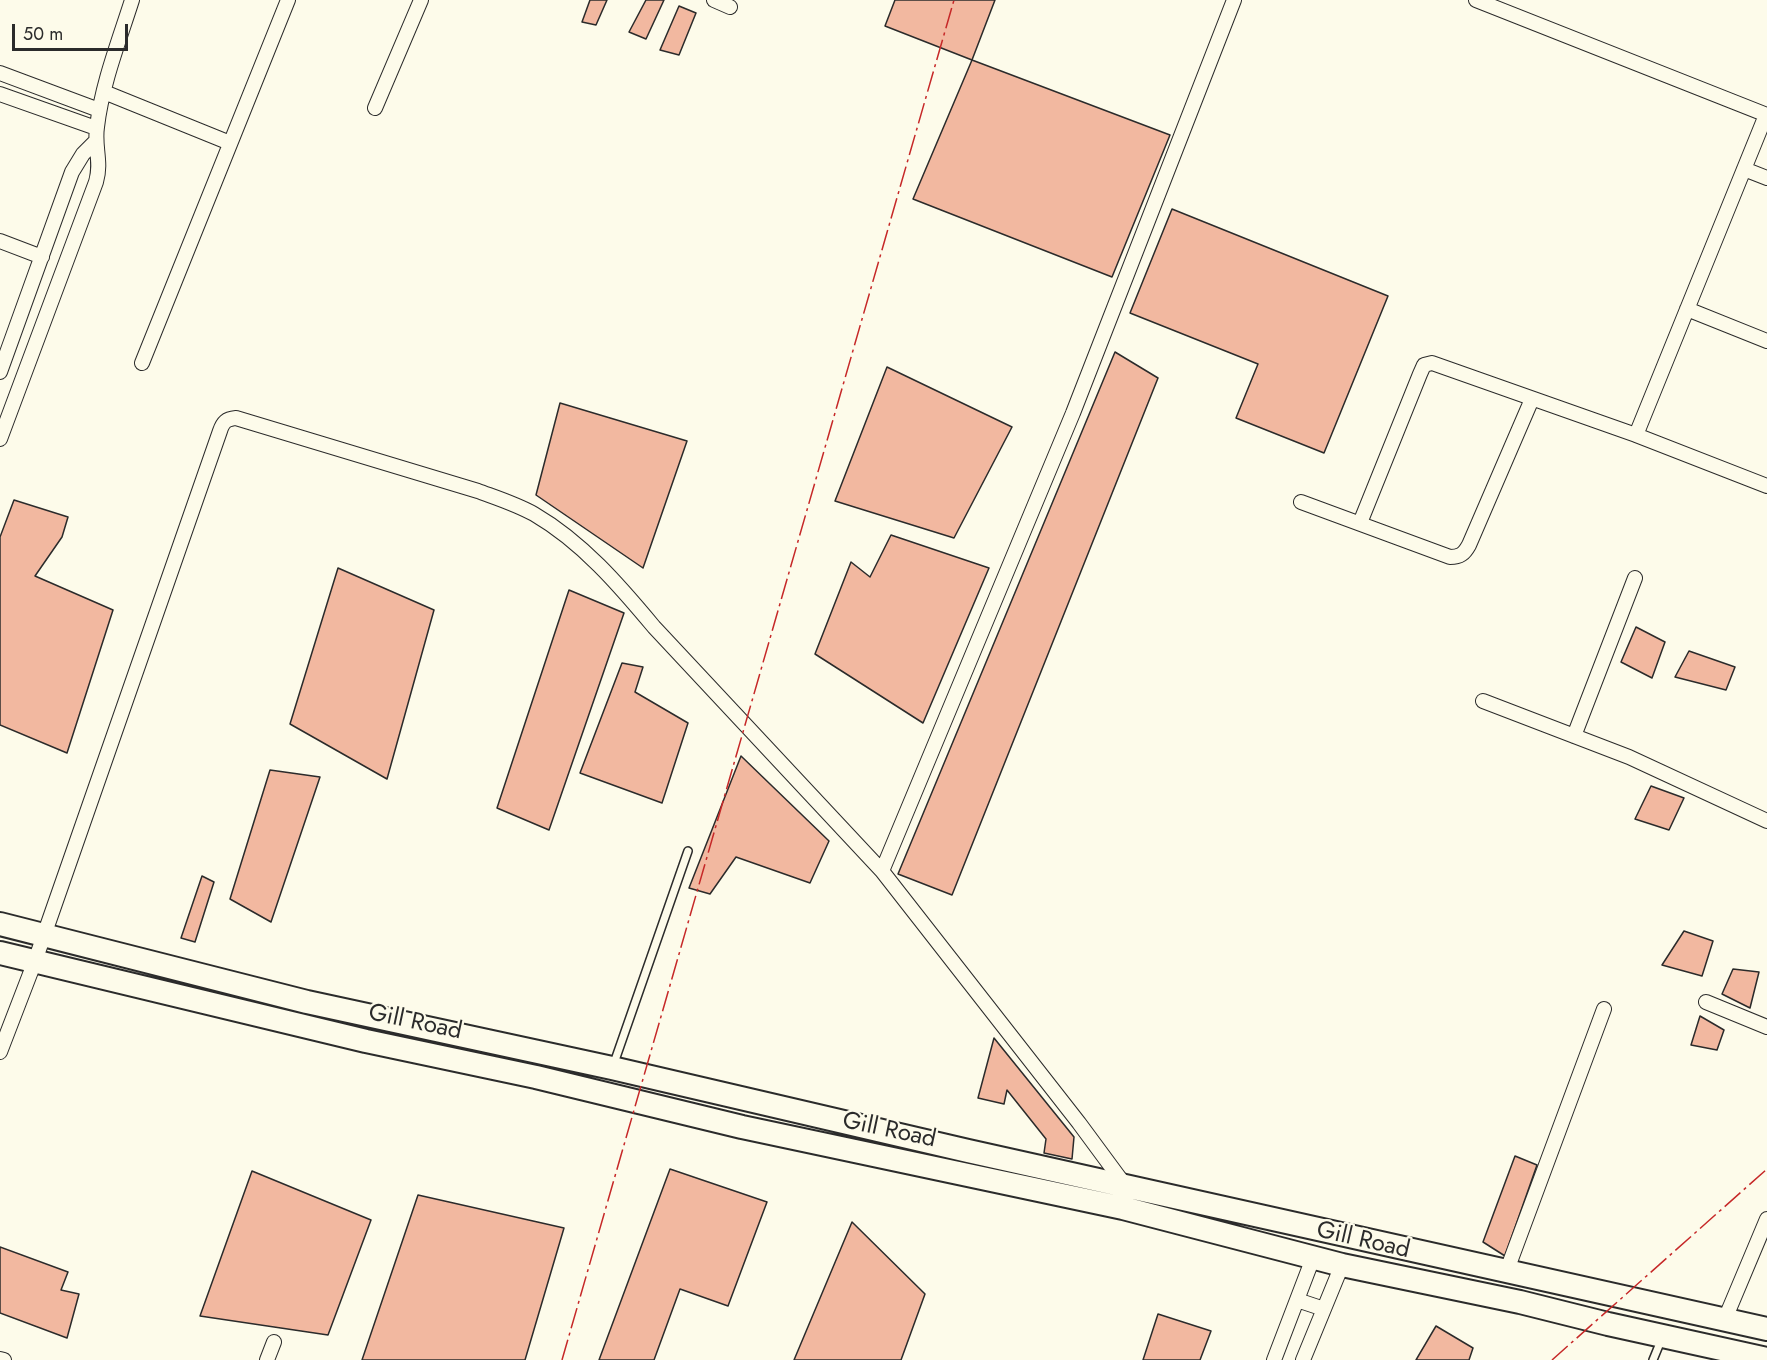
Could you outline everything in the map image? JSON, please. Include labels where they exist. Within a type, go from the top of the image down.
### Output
[{"type":"main road","points":[[0,924],[307,1002],[612,1068],[956,1148],[1767,1329]]},
{"type":"main road","name":"Gill Road","points":[[0,953],[366,1041],[536,1077],[742,1127],[1123,1208],[1342,1265],[1520,1302],[1767,1359]]},
{"type":"street","points":[[0,439],[100,169],[96,135],[99,110],[132,0]]},
{"type":"street","points":[[142,363],[288,0]]},
{"type":"street","points":[[375,108],[421,0]]},
{"type":"street","points":[[714,0],[730,7]]},
{"type":"street","points":[[882,871],[1073,413],[1234,0]]},
{"type":"street","points":[[1476,0],[1766,115],[1636,435]]},
{"type":"street","points":[[0,72],[99,110]]},
{"type":"street","points":[[104,92],[231,143]]},
{"type":"street","points":[[0,94],[96,135]]},
{"type":"street","points":[[0,372],[72,172],[96,135]]},
{"type":"street","points":[[1744,169],[1767,178]]},
{"type":"street","points":[[0,242],[42,257]]},
{"type":"street","points":[[1687,309],[1767,341]]},
{"type":"street","points":[[1360,523],[1424,365],[1432,363],[1636,435],[1767,486]]},
{"type":"street","points":[[1301,502],[1450,557],[1457,557],[1464,553],[1469,545],[1532,399]]},
{"type":"street","points":[[0,1052],[35,961],[220,431],[224,422],[236,418],[506,501],[534,514],[567,537],[600,566],[882,871],[1124,1184]]},
{"type":"street","points":[[1574,736],[1635,578]]},
{"type":"street","points":[[1483,701],[1658,770],[1767,821]]},
{"type":"street","points":[[1706,1002],[1767,1027]]},
{"type":"street","points":[[1507,1270],[1604,1010]]},
{"type":"street","points":[[1725,1319],[1767,1219]]},
{"type":"street","points":[[1274,1360],[1313,1258]]},
{"type":"street","points":[[1303,1360],[1342,1265]]},
{"type":"street","points":[[1297,1300],[1324,1309]]},
{"type":"street","points":[[267,1360],[274,1342]]},
{"type":"lane","points":[[612,1068],[688,851]]},
{"type":"lane","points":[[1653,1360],[1662,1336]]},
{"type":"building","points":[[590,0],[607,0],[596,25],[582,22]]},
{"type":"building","points":[[646,0],[664,0],[646,39],[629,32]]},
{"type":"building","points":[[895,0],[995,0],[972,60],[885,26]]},
{"type":"building","points":[[679,6],[696,13],[679,55],[660,50]]},
{"type":"building","points":[[972,60],[1170,135],[1112,277],[913,199]]},
{"type":"building","points":[[1172,209],[1388,296],[1324,453],[1236,418],[1258,364],[1130,313]]},
{"type":"building","points":[[1115,352],[1158,378],[952,895],[898,874]]},
{"type":"building","points":[[887,367],[1012,427],[954,538],[835,501]]},
{"type":"building","points":[[560,403],[687,441],[643,568],[536,495]]},
{"type":"building","points":[[14,500],[68,517],[62,537],[35,576],[113,610],[67,753],[0,725],[0,537]]},
{"type":"building","points":[[891,535],[989,568],[923,723],[815,654],[851,562],[870,577]]},
{"type":"building","points":[[338,568],[434,610],[387,779],[290,724]]},
{"type":"building","points":[[569,590],[624,613],[549,830],[497,808]]},
{"type":"building","points":[[1636,627],[1665,642],[1652,678],[1621,662]]},
{"type":"building","points":[[1689,651],[1735,667],[1726,690],[1675,677]]},
{"type":"building","points":[[622,663],[643,667],[635,692],[688,723],[662,803],[580,773]]},
{"type":"building","points":[[741,756],[829,841],[810,883],[736,857],[710,894],[689,888]]},
{"type":"building","points":[[270,770],[320,777],[271,922],[230,899]]},
{"type":"building","points":[[1651,786],[1684,798],[1669,830],[1635,819]]},
{"type":"building","points":[[202,876],[214,882],[195,942],[181,938]]},
{"type":"building","points":[[1684,931],[1713,941],[1702,976],[1662,965]]},
{"type":"building","points":[[1733,969],[1759,972],[1750,1008],[1722,994]]},
{"type":"building","points":[[1700,1016],[1724,1030],[1717,1050],[1691,1045]]},
{"type":"building","points":[[994,1038],[1074,1137],[1072,1159],[1044,1153],[1046,1139],[1007,1090],[1004,1104],[978,1098]]},
{"type":"building","points":[[1515,1156],[1537,1165],[1505,1256],[1483,1242]]},
{"type":"building","points":[[670,1169],[767,1202],[728,1306],[680,1289],[654,1360],[599,1360]]},
{"type":"building","points":[[252,1171],[371,1220],[328,1335],[200,1316]]},
{"type":"building","points":[[418,1195],[564,1228],[525,1360],[362,1360]]},
{"type":"building","points":[[852,1222],[925,1294],[901,1360],[794,1360]]},
{"type":"building","points":[[0,1247],[68,1272],[61,1290],[79,1294],[67,1338],[0,1313]]},
{"type":"building","points":[[1158,1314],[1211,1331],[1200,1360],[1143,1360]]},
{"type":"building","points":[[1436,1326],[1473,1348],[1469,1360],[1416,1360]]},
{"type":"power","points":[[562,1360],[954,0]]},
{"type":"power","points":[[1552,1360],[1767,1169]]}]
